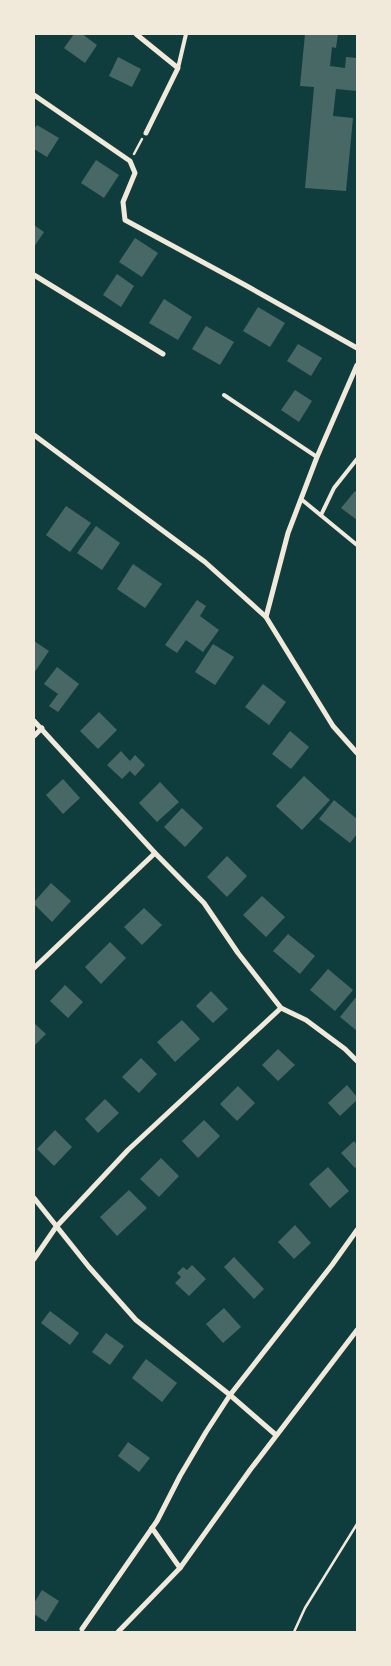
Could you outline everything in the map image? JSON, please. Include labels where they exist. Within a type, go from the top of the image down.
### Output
[{"type":"street","points":[[136,34],[178,68],[146,133]]},
{"type":"street","points":[[34,95],[130,161],[135,173],[123,202],[125,220],[245,284],[357,348]]},
{"type":"street","points":[[34,275],[163,354]]},
{"type":"street","points":[[266,617],[288,533],[317,456],[357,365]]},
{"type":"street","points":[[34,435],[205,562],[266,617],[333,726],[357,753]]},
{"type":"street","points":[[34,721],[204,904],[280,1008],[306,1020],[345,1049],[357,1061]]},
{"type":"street","points":[[34,736],[42,728]]},
{"type":"street","points":[[34,968],[155,853]]},
{"type":"street","points":[[34,1259],[56,1227],[128,1150],[280,1008]]},
{"type":"street","points":[[34,1198],[56,1227],[136,1320],[230,1395],[276,1435]]},
{"type":"street","points":[[82,1629],[152,1528],[180,1476],[230,1395],[332,1265],[357,1230]]},
{"type":"street","points":[[118,1632],[180,1568],[276,1435],[357,1330]]},
{"type":"street","points":[[152,1528],[180,1568]]},
{"type":"lane","points":[[178,68],[186,34]]},
{"type":"lane","points":[[224,395],[317,456]]},
{"type":"lane","points":[[321,515],[334,488],[357,459]]},
{"type":"lane","points":[[301,499],[357,545]]},
{"type":"path","points":[[130,161],[146,133]]},
{"type":"path","points":[[294,1632],[305,1608],[357,1524]]},
{"type":"building","points":[[74,34],[82,34],[97,45],[85,63],[64,48]]},
{"type":"building","points":[[305,34],[338,34],[336,48],[332,47],[330,66],[345,68],[346,57],[357,58],[357,91],[336,89],[333,116],[353,118],[346,191],[305,188],[314,87],[300,86]]},
{"type":"building","points":[[118,57],[141,69],[132,87],[109,76]]},
{"type":"building","points":[[37,125],[59,138],[47,157],[34,149],[34,129]]},
{"type":"building","points":[[96,160],[119,175],[104,198],[81,183]]},
{"type":"building","points":[[34,225],[44,232],[34,247]]},
{"type":"building","points":[[135,238],[158,253],[142,277],[119,262]]},
{"type":"building","points":[[117,274],[134,286],[121,307],[103,295]]},
{"type":"building","points":[[164,299],[192,317],[178,340],[149,323]]},
{"type":"building","points":[[258,307],[285,323],[270,347],[243,331]]},
{"type":"building","points":[[206,326],[234,342],[220,365],[192,349]]},
{"type":"building","points":[[298,344],[322,358],[311,376],[287,361]]},
{"type":"building","points":[[295,390],[312,401],[299,422],[281,410]]},
{"type":"building","points":[[355,491],[357,493],[357,520],[341,508]]},
{"type":"building","points":[[66,506],[91,523],[70,552],[46,535]]},
{"type":"building","points":[[96,526],[120,543],[102,570],[77,553]]},
{"type":"building","points":[[133,564],[162,584],[145,608],[117,589]]},
{"type":"building","points":[[197,600],[206,606],[200,616],[219,630],[203,652],[186,640],[177,653],[165,645]]},
{"type":"building","points":[[34,641],[49,651],[34,673]]},
{"type":"building","points":[[213,644],[234,657],[215,685],[195,672]]},
{"type":"building","points":[[57,667],[79,684],[58,712],[49,706],[58,694],[44,684]]},
{"type":"building","points":[[263,684],[286,702],[269,725],[245,707]]},
{"type":"building","points":[[99,712],[117,730],[98,749],[80,731]]},
{"type":"building","points":[[290,731],[309,747],[291,769],[272,754]]},
{"type":"building","points":[[121,751],[130,761],[135,755],[145,765],[135,776],[130,771],[122,779],[107,765]]},
{"type":"building","points":[[304,776],[330,800],[302,830],[276,806]]},
{"type":"building","points":[[63,779],[80,798],[63,814],[46,795]]},
{"type":"building","points":[[160,782],[179,802],[157,822],[139,803]]},
{"type":"building","points":[[334,800],[357,819],[357,834],[350,843],[319,819]]},
{"type":"building","points":[[182,808],[203,828],[185,847],[164,827]]},
{"type":"building","points":[[227,856],[247,876],[227,897],[207,877]]},
{"type":"building","points":[[51,883],[71,901],[52,922],[34,904]]},
{"type":"building","points":[[262,896],[285,917],[266,937],[243,915]]},
{"type":"building","points":[[144,908],[162,925],[142,945],[124,927]]},
{"type":"building","points":[[288,934],[315,956],[300,974],[273,951]]},
{"type":"building","points":[[110,942],[126,958],[101,984],[85,967]]},
{"type":"building","points":[[328,969],[353,990],[335,1011],[310,990]]},
{"type":"building","points":[[65,985],[83,1002],[68,1018],[50,1001]]},
{"type":"building","points":[[211,991],[228,1009],[213,1023],[196,1006]]},
{"type":"building","points":[[357,996],[357,1031],[340,1017]]},
{"type":"building","points":[[182,1020],[200,1039],[175,1062],[157,1042]]},
{"type":"building","points":[[34,1023],[46,1034],[34,1046]]},
{"type":"building","points":[[278,1049],[295,1065],[278,1081],[262,1065]]},
{"type":"building","points":[[141,1058],[157,1074],[139,1093],[122,1077]]},
{"type":"building","points":[[347,1085],[357,1097],[357,1100],[340,1116],[328,1103]]},
{"type":"building","points":[[238,1086],[255,1103],[237,1121],[220,1104]]},
{"type":"building","points":[[105,1099],[119,1113],[98,1133],[85,1119]]},
{"type":"building","points":[[204,1120],[220,1136],[198,1158],[182,1141]]},
{"type":"building","points":[[55,1130],[72,1147],[54,1166],[37,1149]]},
{"type":"building","points":[[354,1141],[357,1145],[357,1166],[355,1168],[341,1153]]},
{"type":"building","points":[[161,1158],[179,1176],[159,1197],[140,1179]]},
{"type":"building","points":[[328,1167],[349,1191],[330,1208],[309,1184]]},
{"type":"building","points":[[129,1190],[147,1208],[117,1236],[100,1217]]},
{"type":"building","points":[[295,1225],[311,1243],[294,1259],[278,1242]]},
{"type":"building","points":[[234,1257],[264,1289],[254,1299],[224,1267]]},
{"type":"building","points":[[192,1265],[206,1279],[189,1296],[175,1283],[181,1277],[177,1273],[183,1267],[187,1270]]},
{"type":"building","points":[[224,1308],[241,1327],[223,1343],[206,1324]]},
{"type":"building","points":[[50,1311],[79,1333],[70,1345],[41,1323]]},
{"type":"building","points":[[106,1333],[124,1346],[110,1365],[92,1352]]},
{"type":"building","points":[[146,1359],[177,1383],[162,1402],[132,1378]]},
{"type":"building","points":[[128,1442],[150,1458],[139,1472],[118,1456]]},
{"type":"building","points":[[42,1590],[59,1601],[46,1622],[34,1614],[34,1603]]}]
